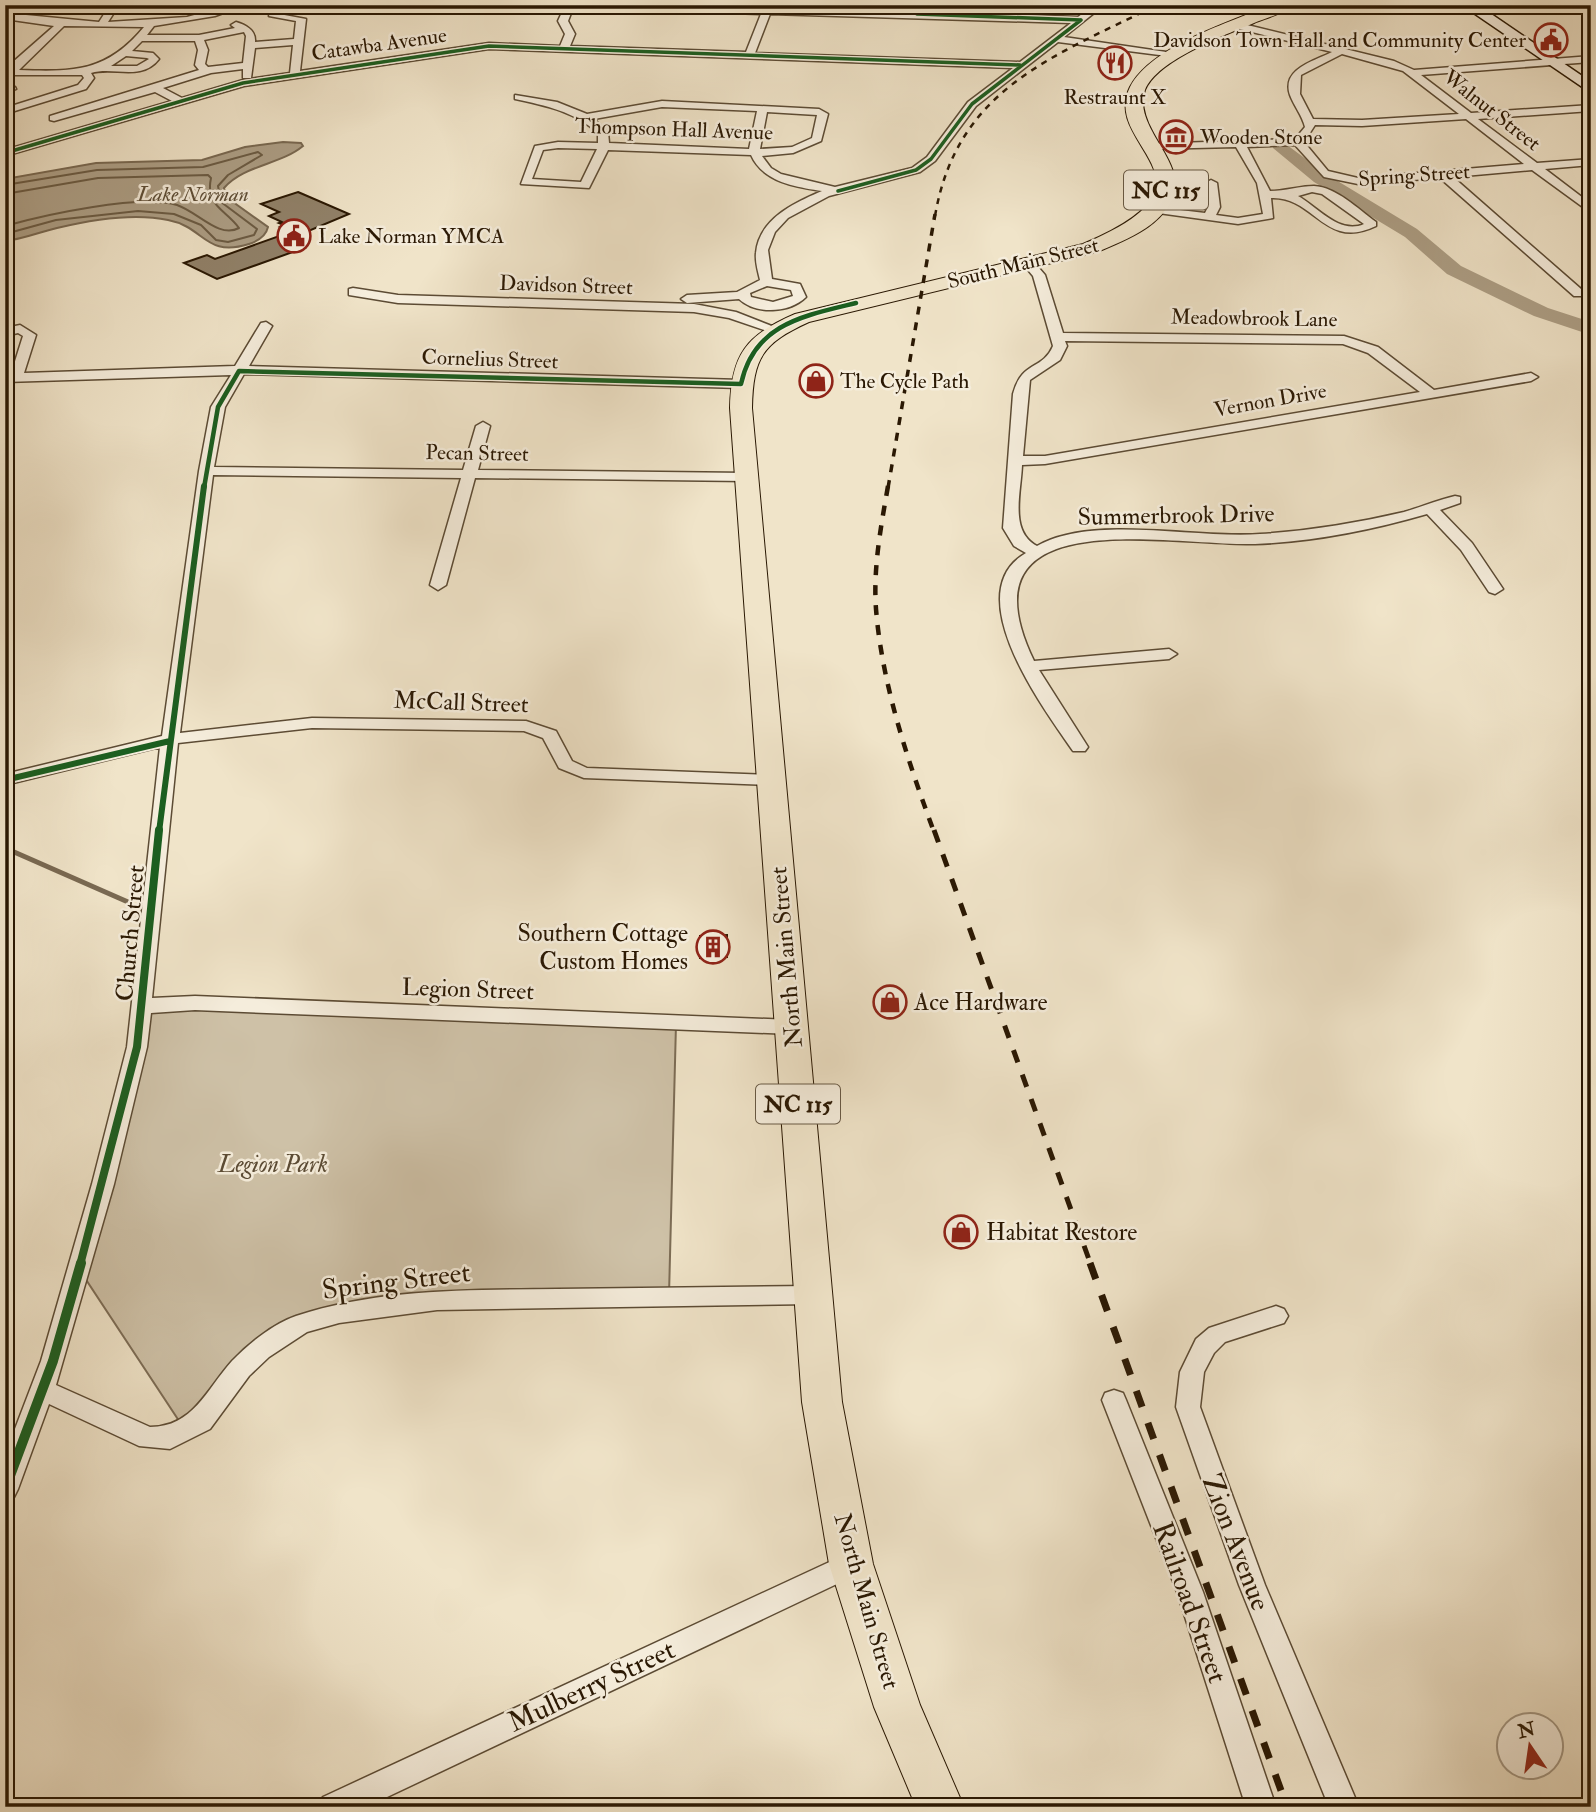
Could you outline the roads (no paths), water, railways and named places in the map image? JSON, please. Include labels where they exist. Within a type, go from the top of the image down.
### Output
[{"type":"main road","name":"NC 115","points":[[1155,210],[1166,186],[1134,106],[1136,88],[1153,68],[1175,54],[1285,5]]},
{"type":"main road","name":"South Main Street","points":[[872,300],[1030,264],[1109,241],[1133,228],[1155,210]]},
{"type":"main road","name":"North Main Street","points":[[872,300],[780,327],[758,343],[746,358],[741,384],[812,1295],[824,1413],[851,1564],[897,1707],[940,1807]]},
{"type":"street","points":[[5,10],[19,5]]},
{"type":"street","points":[[103,23],[115,5]]},
{"type":"street","points":[[5,16],[62,23],[151,23],[212,15],[241,5]]},
{"type":"street","points":[[556,5],[918,10],[1082,20]]},
{"type":"street","points":[[564,48],[570,34],[563,21],[570,5]]},
{"type":"street","points":[[766,282],[762,248],[770,229],[786,211],[838,191],[916,170],[931,159],[972,104],[1100,5]]},
{"type":"street","points":[[1469,5],[1591,89]]},
{"type":"street","points":[[275,9],[274,16],[302,19],[295,74]]},
{"type":"street","points":[[750,54],[767,10]]},
{"type":"street","points":[[212,15],[251,34],[247,76],[254,81]]},
{"type":"street","points":[[8,72],[62,23]]},
{"type":"street","points":[[104,68],[126,53],[151,23]]},
{"type":"street","name":"Walnut Street","points":[[1239,26],[1391,63],[1412,73],[1591,211]]},
{"type":"street","points":[[140,38],[199,38],[245,29]]},
{"type":"street","points":[[199,38],[203,50],[200,65],[206,71]]},
{"type":"street","points":[[1056,38],[1175,54]]},
{"type":"street","points":[[250,45],[299,42]]},
{"type":"street","name":"Catawba Avenue","points":[[5,153],[179,100],[254,81],[480,47],[1020,65]]},
{"type":"street","points":[[1152,146],[1298,142],[1310,127],[1306,111],[1296,102],[1295,75],[1341,51]]},
{"type":"street","points":[[8,72],[134,69],[149,65],[155,59],[150,55],[126,53]]},
{"type":"street","points":[[1412,73],[1591,59]]},
{"type":"street","points":[[54,118],[154,89],[160,83],[206,71],[247,66]]},
{"type":"street","points":[[5,111],[82,87],[89,78],[85,72]]},
{"type":"street","points":[[154,89],[179,100]]},
{"type":"street","points":[[519,97],[560,105],[588,117],[603,132],[604,146]]},
{"type":"street","points":[[588,117],[654,104],[763,108],[755,152],[762,164],[779,175],[838,191]]},
{"type":"street","name":"Thompson Hall Avenue","points":[[604,146],[585,186],[524,182],[539,148],[552,145],[604,146],[755,152],[807,147],[817,139],[823,114],[815,111],[763,108]]},
{"type":"street","points":[[1309,122],[1362,123],[1470,118],[1591,108]]},
{"type":"street","name":"Spring Street","points":[[1298,142],[1317,168],[1336,179],[1376,181],[1591,162]]},
{"type":"street","points":[[1155,210],[1209,218],[1263,219],[1269,216],[1263,183],[1239,143]]},
{"type":"street","points":[[1444,174],[1578,293],[1591,292]]},
{"type":"street","points":[[1209,218],[1214,199],[1211,183]]},
{"type":"street","points":[[1266,194],[1288,195],[1312,189],[1325,191],[1370,221],[1370,226],[1340,229],[1329,225],[1288,195]]},
{"type":"street","points":[[1030,264],[1039,275],[1059,337],[1058,354],[1022,382],[1011,528],[1020,543],[1036,552]]},
{"type":"street","points":[[592,305],[743,295],[750,302],[774,306],[794,301],[800,292],[788,284],[766,282],[748,286],[743,295]]},
{"type":"street","name":"Davidson Street","points":[[353,292],[398,299],[703,309],[780,327]]},
{"type":"street","points":[[774,306],[780,327]]},
{"type":"street","name":"Church Street","points":[[5,1489],[43,1390],[103,1184],[137,1048],[170,741],[206,471],[218,407],[266,327]]},
{"type":"street","points":[[5,332],[20,329],[30,335],[11,378]]},
{"type":"street","name":"Meadowbrook Lane","points":[[1059,337],[1344,340],[1373,350],[1432,394]]},
{"type":"street","name":"Cornelius Street","points":[[11,378],[239,371],[741,384]]},
{"type":"street","name":"Vernon Drive","points":[[1016,461],[1045,460],[1531,377]]},
{"type":"street","points":[[438,585],[483,426]]},
{"type":"street","name":"Pecan Street","points":[[206,471],[747,477]]},
{"type":"street","name":"Summerbrook Drive","points":[[1079,747],[1029,666],[1013,626],[1008,596],[1010,583],[1019,565],[1036,552],[1083,536],[1256,539],[1431,510],[1455,499]]},
{"type":"street","points":[[1431,510],[1444,520],[1475,555],[1494,590]]},
{"type":"street","points":[[1029,666],[1168,654]]},
{"type":"street","name":"McCall Street","points":[[5,780],[170,741],[257,727],[298,724],[526,726],[550,735],[565,764],[577,771],[771,779]]},
{"type":"street","name":"Legion Street","points":[[143,1006],[195,1003],[791,1027]]},
{"type":"street","name":"Spring Street","points":[[43,1390],[148,1438],[170,1438],[201,1421],[240,1369],[260,1350],[299,1325],[339,1313],[438,1300],[812,1295]]},
{"type":"street","name":"Zion Avenue","points":[[1276,1316],[1217,1335],[1205,1346],[1192,1372],[1188,1407],[1252,1585],[1345,1807]]},
{"type":"street","name":"Railroad Street","points":[[1114,1400],[1191,1592],[1261,1807]]},
{"type":"street","name":"Mulberry Street","points":[[333,1807],[851,1564]]},
{"type":"water","name":"Lake Norman","points":[[283,142],[301,143],[303,146],[242,174],[224,188],[226,197],[268,227],[261,238],[249,244],[223,247],[180,224],[141,217],[84,222],[5,241],[5,179],[96,163],[202,160],[245,147]]},
{"type":"waterway","points":[[1279,144],[1320,178],[1411,233],[1432,254],[1454,270],[1541,312],[1591,329]]},
{"type":"waterway","points":[[5,848],[128,902]]},
{"type":"railway","points":[[935,216],[947,172],[964,136],[987,107],[1015,82],[1047,61],[1157,5]]},
{"type":"railway","points":[[888,488],[935,214]]},
{"type":"railway","points":[[888,486],[876,578],[879,637],[897,722],[934,832]]},
{"type":"railway","points":[[934,830],[1091,1265]]},
{"type":"railway","points":[[1090,1263],[1287,1807]]},
{"type":"place","name":"Davidson Town Hall and Community Center","points":[[1551,40]]},
{"type":"place","name":"Restraunt X","points":[[1115,63]]},
{"type":"place","name":"Wooden Stone","points":[[1176,137]]},
{"type":"place","name":"Lake Norman YMCA","points":[[294,236]]},
{"type":"place","name":"The Cycle Path","points":[[816,381]]},
{"type":"place","name":"Southern Cottage Custom Homes","points":[[713,947]]},
{"type":"place","name":"Ace Hardware","points":[[890,1002]]},
{"type":"place","name":"Habitat Restore","points":[[961,1232]]},
{"type":"park label","name":"Legion Park","points":[[273,1164]]}]
